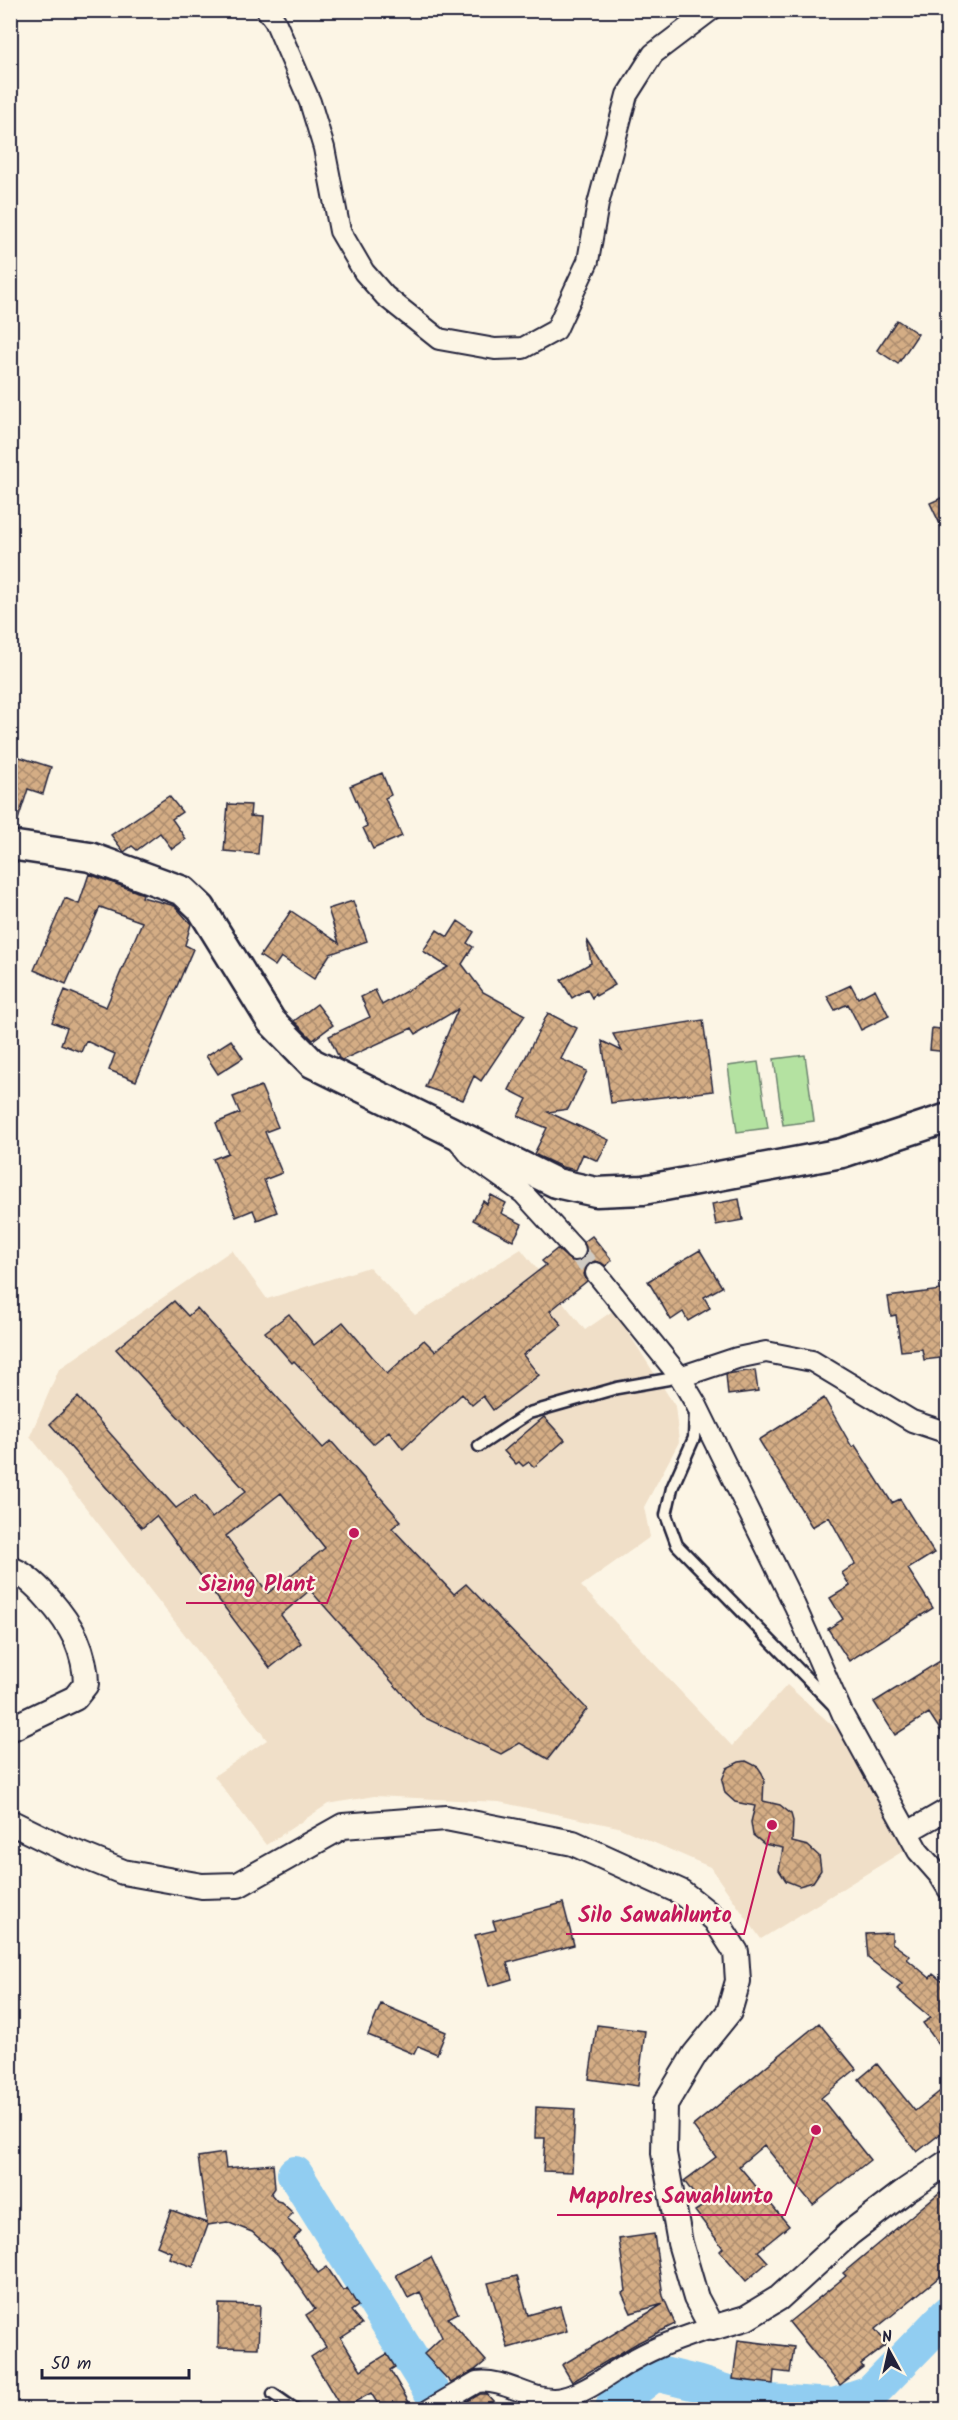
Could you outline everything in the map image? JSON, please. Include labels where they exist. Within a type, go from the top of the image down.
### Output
[{"type":"main road","points":[[10,845],[90,857],[183,891],[201,908],[271,1022],[312,1063],[556,1182],[596,1192],[643,1190],[842,1153],[948,1118]]},
{"type":"street","points":[[267,10],[275,21],[310,102],[324,148],[340,231],[364,272],[385,296],[439,339],[495,349],[523,348],[556,330],[588,261],[598,204],[627,94],[653,54],[711,10]]},
{"type":"street","points":[[449,1128],[471,1156],[523,1193],[575,1250]]},
{"type":"street","points":[[596,1273],[680,1377],[696,1404],[795,1606],[843,1715],[918,1851],[948,1889]]},
{"type":"street","points":[[680,1377],[737,1358],[766,1352],[812,1361],[912,1421],[948,1433]]},
{"type":"street","points":[[10,1569],[18,1571],[47,1597],[75,1638],[86,1670],[86,1684],[75,1698],[10,1729]]},
{"type":"street","points":[[908,1832],[948,1809]]},
{"type":"street","points":[[10,1822],[61,1847],[123,1872],[202,1886],[238,1885],[344,1826],[446,1818],[573,1843],[681,1892],[715,1919],[736,1952],[738,1981],[729,2012],[695,2054],[665,2104],[664,2153],[680,2243],[696,2298],[712,2328]]},
{"type":"street","points":[[429,2409],[477,2382],[501,2382],[543,2398],[563,2398],[577,2393],[637,2357],[712,2328],[746,2318],[779,2298],[850,2233],[948,2162]]},
{"type":"lane","points":[[479,1446],[529,1413],[618,1388],[680,1377]]},
{"type":"lane","points":[[696,1404],[694,1438],[672,1488],[666,1515],[677,1545],[843,1715]]},
{"type":"lane","points":[[273,2394],[296,2409]]},
{"type":"shaded area","points":[[521,1249],[585,1330],[614,1310],[675,1406],[679,1442],[644,1507],[650,1537],[581,1586],[732,1746],[787,1685],[840,1732],[908,1848],[761,1939],[710,1867],[618,1827],[499,1802],[374,1796],[328,1804],[266,1845],[214,1776],[267,1740],[30,1436],[59,1369],[232,1250],[267,1299],[369,1267],[415,1315]]},
{"type":"green space","points":[[805,1055],[814,1121],[783,1125],[774,1059]]},
{"type":"green space","points":[[758,1062],[768,1128],[737,1132],[728,1066]]},
{"type":"building","points":[[897,320],[918,334],[898,364],[877,350]]},
{"type":"building","points":[[948,495],[948,541],[930,503]]},
{"type":"building","points":[[10,754],[51,767],[43,794],[28,789],[15,829],[10,829]]},
{"type":"building","points":[[382,773],[391,795],[385,798],[402,836],[373,849],[363,828],[367,826],[350,786]]},
{"type":"building","points":[[169,796],[182,812],[172,819],[186,839],[172,849],[160,833],[137,850],[132,846],[124,852],[111,835]]},
{"type":"building","points":[[228,804],[251,805],[250,816],[261,817],[258,854],[224,851]]},
{"type":"building","points":[[89,874],[143,894],[142,897],[175,906],[191,924],[185,945],[193,949],[136,1081],[109,1070],[115,1054],[86,1041],[81,1052],[61,1044],[67,1028],[52,1022],[65,990],[106,1007],[142,922],[100,907],[66,984],[34,970],[65,898],[79,904]]},
{"type":"building","points":[[353,901],[367,941],[330,954],[314,979],[281,957],[275,966],[260,956],[291,911],[339,943],[328,909]]},
{"type":"building","points":[[458,921],[474,932],[467,943],[473,947],[462,964],[483,992],[525,1015],[481,1081],[474,1076],[463,1100],[425,1087],[458,1009],[416,1034],[412,1028],[342,1060],[339,1058],[329,1036],[370,1017],[361,997],[375,990],[382,1005],[448,967],[423,951],[437,930],[448,937]]},
{"type":"building","points":[[587,940],[615,985],[596,996],[595,993],[592,998],[587,989],[572,998],[561,980],[591,963]]},
{"type":"building","points":[[851,985],[858,998],[875,989],[889,1016],[861,1030],[848,1004],[835,1010],[827,996]]},
{"type":"building","points":[[317,1004],[333,1025],[313,1040],[294,1021]]},
{"type":"building","points":[[548,1013],[577,1028],[561,1059],[587,1071],[568,1109],[548,1112],[609,1140],[598,1161],[583,1154],[576,1170],[562,1167],[534,1154],[547,1128],[518,1116],[527,1099],[509,1090]]},
{"type":"building","points":[[703,1020],[713,1091],[611,1103],[602,1041],[622,1051],[613,1034]]},
{"type":"building","points":[[932,1028],[948,1030],[948,1052],[930,1050]]},
{"type":"building","points":[[231,1040],[243,1058],[218,1074],[206,1056]]},
{"type":"building","points":[[261,1086],[278,1127],[265,1132],[282,1173],[264,1180],[277,1212],[257,1220],[253,1210],[236,1217],[213,1159],[228,1153],[216,1123],[240,1113],[233,1097]]},
{"type":"building","points":[[491,1195],[506,1203],[501,1213],[522,1224],[513,1241],[473,1220],[483,1201],[487,1204]]},
{"type":"building","points":[[739,1199],[743,1220],[716,1225],[712,1204]]},
{"type":"building","points":[[592,1236],[612,1260],[606,1266],[595,1261],[588,1264],[584,1274],[587,1281],[550,1311],[562,1325],[523,1355],[539,1375],[493,1410],[483,1396],[472,1405],[462,1394],[403,1449],[389,1431],[373,1444],[294,1361],[292,1363],[265,1332],[289,1314],[314,1345],[343,1322],[387,1374],[424,1340],[435,1351],[546,1265],[542,1261],[557,1249],[571,1261],[583,1259],[587,1253],[584,1242]]},
{"type":"building","points":[[700,1250],[722,1287],[704,1297],[710,1308],[688,1321],[683,1312],[671,1320],[648,1281]]},
{"type":"building","points":[[948,1289],[948,1357],[924,1360],[922,1349],[901,1351],[896,1315],[891,1316],[888,1297]]},
{"type":"building","points":[[174,1301],[188,1316],[197,1308],[323,1448],[331,1441],[401,1521],[392,1528],[454,1594],[466,1584],[587,1709],[548,1759],[520,1743],[501,1754],[423,1717],[310,1590],[281,1615],[301,1643],[270,1668],[156,1516],[142,1528],[50,1424],[78,1397],[176,1508],[195,1495],[212,1518],[246,1491],[116,1349]],"holes":[[[281,1493],[325,1548],[268,1593],[226,1536]]]},
{"type":"building","points":[[755,1370],[758,1391],[728,1395],[726,1374]]},
{"type":"building","points":[[824,1398],[852,1447],[855,1445],[892,1503],[900,1499],[934,1553],[908,1569],[933,1608],[849,1661],[828,1629],[843,1619],[830,1598],[850,1586],[842,1573],[855,1564],[829,1517],[812,1527],[759,1440]]},
{"type":"building","points":[[544,1417],[565,1440],[534,1467],[529,1462],[523,1466],[519,1462],[516,1464],[504,1451]]},
{"type":"building","points":[[948,1656],[948,1742],[929,1713],[895,1735],[874,1702]]},
{"type":"building","points":[[746,1761],[758,1767],[762,1773],[763,1801],[780,1805],[791,1814],[792,1842],[808,1846],[819,1856],[821,1870],[813,1882],[799,1886],[786,1881],[779,1870],[783,1848],[764,1844],[753,1835],[751,1822],[755,1806],[735,1802],[725,1793],[722,1780],[727,1768]]},
{"type":"building","points":[[563,1903],[574,1945],[507,1963],[512,1979],[489,1986],[475,1935],[496,1930],[493,1921]]},
{"type":"building","points":[[892,1933],[892,1943],[910,1956],[907,1959],[930,1978],[933,1974],[948,1986],[948,2057],[923,2023],[931,2018],[897,1989],[902,1984],[868,1958],[866,1934]]},
{"type":"building","points":[[381,2004],[446,2032],[437,2054],[418,2046],[414,2054],[368,2035]]},
{"type":"building","points":[[819,2023],[856,2069],[821,2098],[870,2160],[813,2205],[764,2145],[739,2166],[789,2226],[758,2251],[768,2262],[746,2281],[720,2251],[723,2248],[695,2211],[703,2206],[684,2181],[716,2157],[693,2126]]},
{"type":"building","points":[[597,2025],[645,2031],[638,2086],[589,2079]]},
{"type":"building","points":[[877,2064],[915,2111],[948,2085],[948,2128],[917,2152],[859,2079]]},
{"type":"building","points":[[536,2107],[575,2109],[572,2172],[543,2171],[545,2138],[535,2138]]},
{"type":"building","points":[[224,2153],[226,2168],[273,2164],[275,2188],[271,2194],[293,2213],[287,2219],[301,2231],[294,2239],[318,2273],[327,2267],[343,2291],[347,2288],[358,2306],[351,2311],[362,2324],[341,2338],[361,2370],[387,2354],[395,2367],[390,2370],[413,2409],[381,2409],[371,2393],[342,2409],[311,2357],[326,2347],[306,2315],[315,2309],[278,2255],[252,2232],[227,2222],[208,2225],[193,2267],[169,2258],[171,2252],[157,2246],[171,2210],[207,2223],[198,2157]]},
{"type":"building","points":[[940,2192],[948,2201],[948,2270],[875,2329],[887,2344],[861,2364],[863,2367],[840,2385],[789,2322],[846,2276],[843,2273]]},
{"type":"building","points":[[654,2234],[663,2296],[675,2324],[639,2342],[572,2382],[562,2365],[663,2304],[631,2313],[622,2293],[626,2291],[619,2239]]},
{"type":"building","points":[[431,2257],[458,2313],[448,2318],[486,2361],[451,2383],[424,2354],[442,2337],[420,2292],[408,2298],[396,2275]]},
{"type":"building","points":[[517,2276],[528,2315],[560,2306],[567,2331],[508,2348],[488,2283]]},
{"type":"building","points":[[219,2304],[260,2305],[258,2348],[218,2347]]},
{"type":"building","points":[[738,2340],[794,2347],[790,2373],[774,2371],[773,2384],[733,2379]]},
{"type":"building","points":[[480,2394],[487,2394],[500,2409],[454,2409]]},
{"type":"waterway","points":[[295,2174],[443,2410]]},
{"type":"waterway","points":[[612,2410],[614,2405],[655,2373],[753,2401],[834,2406],[870,2394],[948,2314]]},
{"type":"tunnel","points":[[575,1250],[596,1273]]},
{"type":"place","name":"Sizing Plant","points":[[354,1533]]},
{"type":"place","name":"Silo Sawahlunto","points":[[772,1825]]},
{"type":"place","name":"Mapolres Sawahlunto","points":[[816,2130]]}]
